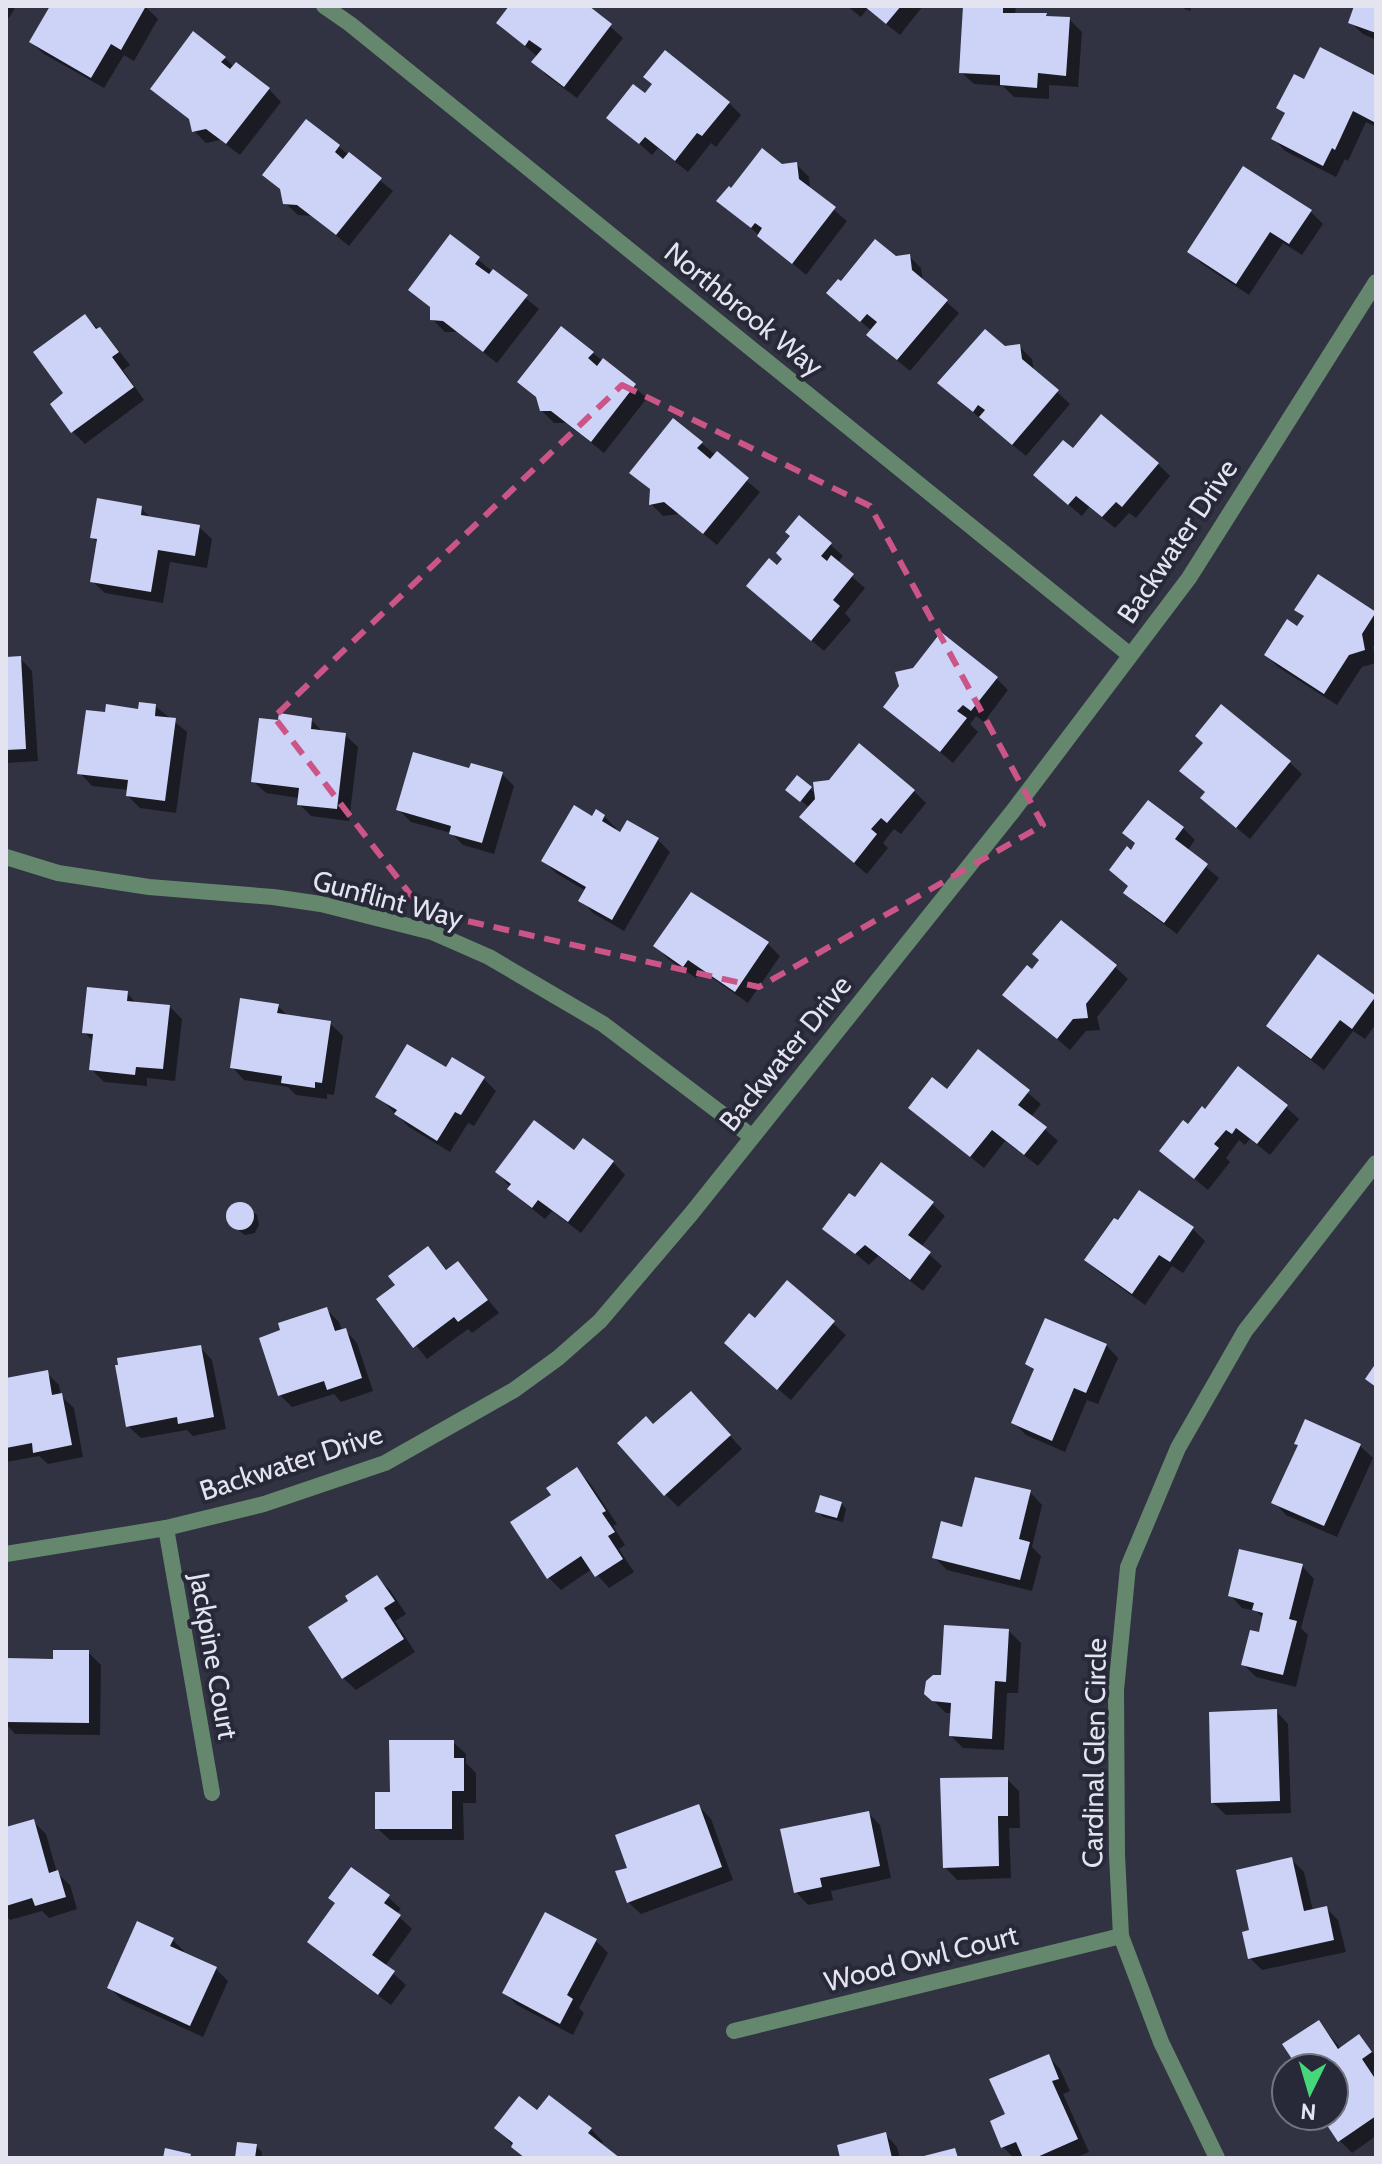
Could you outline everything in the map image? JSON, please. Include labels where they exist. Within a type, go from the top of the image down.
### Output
[{"type":"street","name":"Northbrook Way","points":[[324,6],[1130,655]]},
{"type":"street","name":"Backwater Drive","points":[[6,1554],[166,1528],[264,1504],[385,1463],[514,1390],[558,1358],[600,1321],[1013,811],[1189,578],[1376,282]]},
{"type":"street","name":"Gunflint Way","points":[[6,857],[58,873],[149,887],[321,904],[432,932],[489,957],[603,1024],[751,1136]]},
{"type":"street","name":"Cardinal Glen Circle","points":[[1217,2158],[1161,2042],[1121,1936],[1116,1690],[1128,1567],[1178,1448],[1245,1331],[1376,1163]]},
{"type":"street","name":"Jackpine Court","points":[[166,1528],[212,1793]]},
{"type":"street","name":"Wood Owl Court","points":[[734,2031],[1121,1936]]},
{"type":"highlighted area","points":[[622,385],[870,506],[1043,825],[759,987],[423,911],[274,717]]},
{"type":"building","points":[[50,6],[146,6],[121,50],[111,44],[91,78],[29,42]]},
{"type":"building","points":[[509,6],[589,6],[612,24],[564,87],[531,62],[542,49],[529,40],[525,46],[496,23]]},
{"type":"building","points":[[864,6],[901,6],[886,24]]},
{"type":"building","points":[[963,6],[1003,6],[1003,13],[1047,13],[1046,16],[1070,17],[1066,76],[1038,73],[1037,88],[1000,85],[1000,75],[959,73]]},
{"type":"building","points":[[1354,6],[1376,6],[1376,33],[1348,23]]},
{"type":"building","points":[[193,31],[226,57],[221,62],[230,69],[236,62],[270,88],[226,144],[206,129],[192,132],[189,119],[150,89]]},
{"type":"building","points":[[1320,47],[1376,76],[1374,122],[1353,111],[1335,150],[1332,148],[1323,166],[1271,139],[1285,113],[1276,108],[1294,74],[1304,79]]},
{"type":"building","points":[[665,50],[730,102],[702,136],[697,133],[675,161],[645,137],[639,144],[606,118],[633,84],[645,93],[652,84],[643,77]]},
{"type":"building","points":[[306,119],[340,145],[335,152],[343,159],[349,152],[382,178],[336,235],[297,205],[283,204],[280,189],[262,175]]},
{"type":"building","points":[[762,148],[782,164],[797,162],[799,179],[836,207],[792,264],[757,236],[762,228],[755,223],[751,228],[716,201],[729,186],[731,188]]},
{"type":"building","points":[[1243,166],[1312,210],[1289,244],[1270,232],[1236,284],[1187,252]]},
{"type":"building","points":[[450,234],[480,257],[475,264],[489,274],[493,269],[528,295],[483,352],[443,321],[430,320],[430,307],[408,290]]},
{"type":"building","points":[[875,239],[896,256],[910,254],[912,270],[948,300],[897,360],[866,335],[877,322],[867,314],[860,322],[826,293],[838,279],[841,281]]},
{"type":"building","points":[[85,314],[96,329],[100,327],[119,352],[112,357],[134,387],[71,433],[50,404],[63,393],[33,352]]},
{"type":"building","points":[[561,326],[594,352],[588,358],[597,366],[603,358],[636,384],[591,442],[551,411],[540,411],[536,397],[517,382]]},
{"type":"building","points":[[985,329],[1005,346],[1020,344],[1022,359],[1059,390],[1012,445],[979,417],[985,410],[978,405],[973,412],[937,383]]},
{"type":"building","points":[[1101,414],[1159,463],[1122,507],[1116,502],[1102,517],[1076,496],[1068,505],[1033,475],[1063,440],[1073,448]]},
{"type":"building","points":[[673,418],[703,442],[697,448],[710,459],[717,451],[749,478],[703,534],[664,502],[649,505],[650,489],[629,473]]},
{"type":"building","points":[[97,498],[142,506],[141,515],[200,525],[195,556],[158,550],[151,592],[90,582],[97,539],[90,538]]},
{"type":"building","points":[[799,515],[832,543],[821,556],[827,561],[831,555],[854,574],[833,600],[840,606],[811,641],[746,586],[769,558],[777,565],[782,559],[776,553],[790,536],[785,532]]},
{"type":"building","points":[[1318,574],[1376,612],[1362,634],[1365,650],[1349,655],[1324,694],[1264,655],[1287,619],[1297,626],[1304,616],[1294,610]]},
{"type":"building","points":[[941,632],[998,677],[971,711],[963,705],[957,711],[967,718],[940,752],[883,707],[899,686],[895,672],[913,668]]},
{"type":"building","points":[[21,656],[26,749],[6,750],[6,657]]},
{"type":"building","points":[[139,702],[156,704],[155,716],[176,718],[165,801],[126,796],[128,780],[77,774],[86,710],[105,712],[106,704],[138,709]]},
{"type":"building","points":[[1221,704],[1291,761],[1236,828],[1200,798],[1205,792],[1179,771],[1203,743],[1195,736]]},
{"type":"building","points":[[279,713],[312,718],[311,729],[346,733],[337,809],[297,805],[299,788],[251,782],[259,718],[278,720]]},
{"type":"building","points":[[859,743],[915,790],[887,823],[881,818],[871,829],[877,834],[854,863],[799,817],[815,799],[813,782],[829,780]]},
{"type":"building","points":[[413,752],[469,768],[471,763],[503,772],[482,843],[449,834],[451,826],[396,810]]},
{"type":"building","points":[[797,775],[812,787],[800,802],[785,790]]},
{"type":"building","points":[[1148,800],[1184,827],[1175,839],[1208,864],[1164,923],[1123,893],[1128,886],[1109,870],[1127,846],[1131,850],[1135,843],[1122,833]]},
{"type":"building","points":[[574,805],[592,816],[596,809],[605,815],[602,821],[620,832],[627,820],[659,838],[612,920],[578,901],[586,887],[541,861]]},
{"type":"building","points":[[691,892],[769,942],[735,992],[688,960],[683,967],[653,946]]},
{"type":"building","points":[[1061,920],[1117,965],[1086,1004],[1088,1018],[1073,1019],[1057,1039],[1002,995],[1027,965],[1032,969],[1039,960],[1032,954]]},
{"type":"building","points":[[1318,954],[1376,996],[1352,1029],[1340,1020],[1311,1059],[1266,1026]]},
{"type":"building","points":[[87,987],[128,991],[127,1001],[170,1005],[163,1069],[136,1067],[135,1075],[89,1070],[93,1034],[82,1033]]},
{"type":"building","points":[[240,998],[279,1004],[277,1013],[331,1021],[322,1083],[315,1082],[315,1088],[281,1083],[282,1076],[230,1068]]},
{"type":"building","points":[[407,1044],[446,1067],[452,1057],[485,1077],[461,1115],[455,1112],[437,1141],[394,1114],[397,1110],[375,1097]]},
{"type":"building","points":[[978,1049],[1030,1090],[1018,1105],[1047,1127],[1024,1155],[992,1130],[970,1157],[908,1108],[932,1077],[947,1089]]},
{"type":"building","points":[[1238,1066],[1288,1105],[1257,1144],[1236,1128],[1232,1134],[1226,1130],[1214,1144],[1219,1148],[1194,1179],[1159,1151],[1183,1120],[1188,1124],[1202,1106],[1205,1109]]},
{"type":"building","points":[[534,1120],[574,1150],[583,1138],[614,1161],[568,1222],[538,1200],[532,1208],[507,1189],[511,1184],[495,1172]]},
{"type":"building","points":[[881,1162],[934,1202],[908,1235],[931,1252],[910,1280],[865,1245],[855,1254],[822,1229],[849,1193],[855,1197]]},
{"type":"building","points":[[1139,1190],[1194,1227],[1170,1262],[1159,1255],[1132,1294],[1084,1260]]},
{"type":"building","points":[[240,1202],[250,1206],[254,1216],[250,1226],[240,1230],[230,1226],[226,1216],[230,1206]]},
{"type":"building","points":[[428,1246],[446,1270],[458,1261],[488,1300],[458,1322],[454,1317],[413,1348],[376,1299],[395,1285],[388,1276]]},
{"type":"building","points":[[787,1280],[835,1321],[777,1390],[724,1343],[749,1313],[755,1318]]},
{"type":"building","points":[[327,1307],[335,1331],[346,1328],[362,1378],[327,1390],[324,1381],[278,1396],[259,1338],[280,1330],[278,1323]]},
{"type":"building","points":[[1045,1318],[1107,1344],[1086,1393],[1074,1388],[1052,1441],[1011,1423],[1034,1369],[1025,1364]]},
{"type":"building","points":[[201,1345],[214,1417],[178,1424],[177,1417],[126,1427],[115,1365],[118,1365],[117,1358]]},
{"type":"building","points":[[1376,1363],[1376,1387],[1365,1379]]},
{"type":"building","points":[[48,1370],[52,1395],[62,1393],[72,1445],[33,1453],[32,1443],[6,1448],[6,1378]]},
{"type":"building","points":[[691,1391],[731,1435],[664,1496],[617,1443],[646,1416],[653,1424]]},
{"type":"building","points":[[1305,1419],[1361,1444],[1324,1526],[1271,1503],[1298,1445],[1294,1444]]},
{"type":"building","points":[[577,1467],[606,1511],[602,1513],[615,1532],[608,1536],[623,1559],[595,1577],[581,1556],[547,1579],[510,1522],[551,1495],[546,1488]]},
{"type":"building","points":[[975,1477],[1031,1490],[1019,1539],[1030,1542],[1020,1580],[932,1558],[941,1521],[962,1527]]},
{"type":"building","points":[[820,1495],[842,1502],[837,1518],[815,1512]]},
{"type":"building","points":[[1239,1549],[1303,1564],[1289,1619],[1297,1621],[1283,1675],[1241,1665],[1250,1630],[1259,1632],[1263,1613],[1252,1610],[1254,1603],[1228,1596]]},
{"type":"building","points":[[377,1575],[395,1601],[384,1608],[404,1639],[342,1679],[308,1627],[348,1601],[345,1596]]},
{"type":"building","points":[[944,1625],[1009,1629],[1006,1682],[995,1681],[992,1739],[949,1736],[951,1703],[932,1701],[924,1694],[926,1681],[933,1675],[941,1675]]},
{"type":"building","points":[[53,1650],[89,1650],[89,1723],[6,1722],[6,1658],[53,1659]]},
{"type":"building","points":[[1277,1709],[1280,1801],[1211,1803],[1209,1712]]},
{"type":"building","points":[[389,1740],[454,1740],[454,1758],[464,1758],[464,1791],[452,1791],[452,1829],[375,1829],[375,1792],[390,1792]]},
{"type":"building","points":[[1008,1777],[1008,1816],[998,1816],[999,1866],[943,1868],[940,1778]]},
{"type":"building","points":[[699,1804],[722,1867],[627,1903],[615,1871],[627,1868],[615,1835]]},
{"type":"building","points":[[869,1811],[880,1866],[820,1878],[822,1887],[794,1893],[780,1829]]},
{"type":"building","points":[[34,1819],[49,1873],[58,1870],[66,1897],[35,1906],[32,1898],[6,1906],[6,1827]]},
{"type":"building","points":[[1292,1857],[1304,1911],[1327,1906],[1334,1940],[1248,1959],[1242,1932],[1249,1930],[1236,1870]]},
{"type":"building","points":[[351,1867],[390,1895],[384,1903],[401,1915],[372,1955],[395,1971],[378,1995],[307,1942],[335,1903],[328,1898]]},
{"type":"building","points":[[545,1912],[597,1939],[567,1995],[573,1999],[560,2024],[502,1993]]},
{"type":"building","points":[[137,1921],[174,1938],[170,1946],[217,1967],[190,2026],[107,1988]]},
{"type":"building","points":[[1319,2020],[1338,2049],[1359,2034],[1372,2052],[1362,2059],[1376,2080],[1376,2116],[1338,2142],[1331,2132],[1350,2132],[1350,2052],[1287,2052],[1282,2044]]},
{"type":"building","points":[[1049,2054],[1059,2079],[1052,2081],[1078,2139],[1035,2158],[1023,2158],[1016,2142],[1001,2148],[990,2121],[1005,2114],[989,2079]]},
{"type":"building","points":[[549,2095],[592,2128],[588,2133],[620,2158],[525,2158],[511,2147],[513,2143],[494,2128],[519,2096],[537,2110]]},
{"type":"building","points":[[886,2132],[892,2158],[840,2158],[837,2145]]},
{"type":"building","points":[[237,2142],[257,2144],[255,2158],[235,2158]]},
{"type":"building","points":[[165,2148],[191,2154],[190,2158],[163,2158]]},
{"type":"building","points":[[955,2148],[958,2158],[920,2158],[920,2157]]}]
